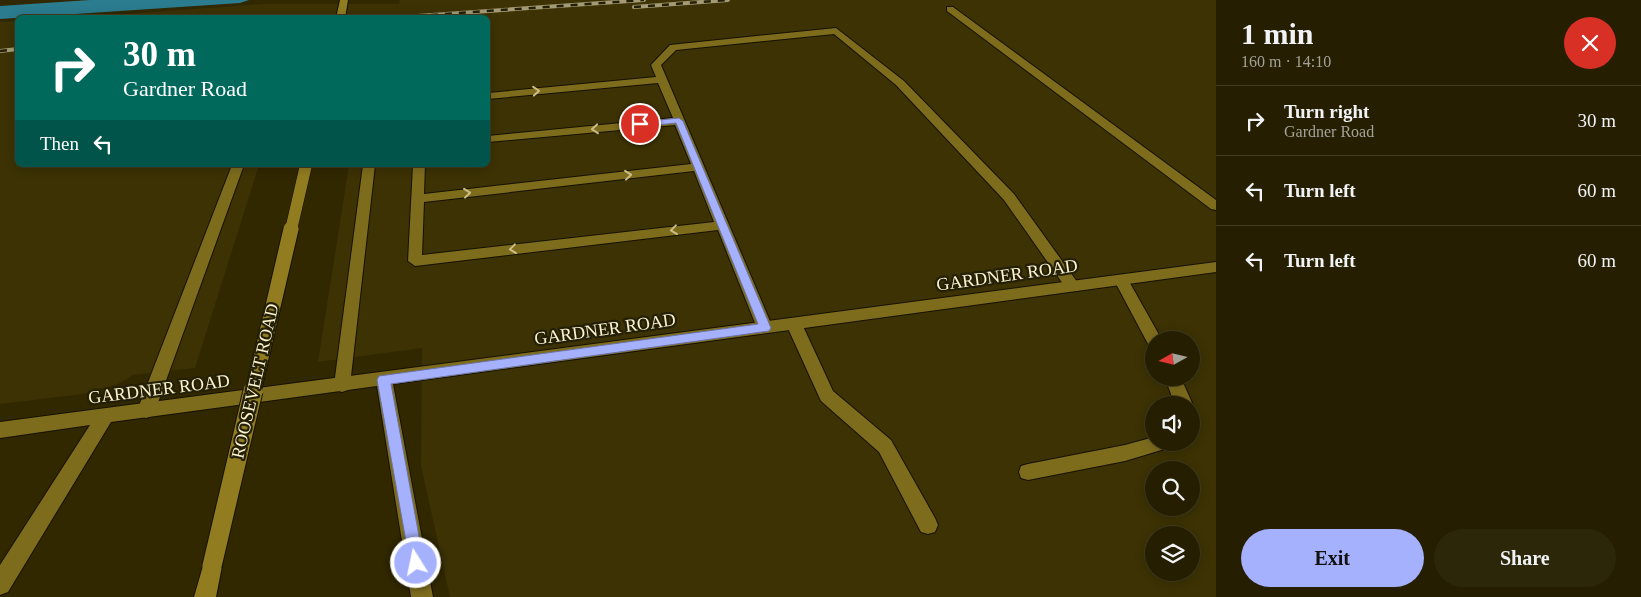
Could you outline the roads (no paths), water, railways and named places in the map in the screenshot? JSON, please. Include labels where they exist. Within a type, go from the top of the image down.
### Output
[{"type":"main road","points":[[341,15],[344,0]]},
{"type":"main road","name":"ROOSEVELT ROAD","points":[[205,597],[306,167]]},
{"type":"street","points":[[950,9],[1216,206]]},
{"type":"street","points":[[765,328],[656,65],[673,46],[836,31],[900,83],[1009,197],[1074,287]]},
{"type":"street","points":[[490,96],[662,80]]},
{"type":"street","points":[[490,139],[679,121]]},
{"type":"street","points":[[146,411],[237,167]]},
{"type":"street","points":[[342,385],[369,167]]},
{"type":"street","points":[[419,167],[415,261],[723,225]]},
{"type":"street","points":[[418,199],[698,167]]},
{"type":"street","points":[[1201,195],[1216,194]]},
{"type":"street","name":"GARDNER ROAD","points":[[0,430],[1216,267]]},
{"type":"street","points":[[1121,280],[1149,331]]},
{"type":"street","points":[[794,324],[827,396],[885,446],[928,525]]},
{"type":"street","points":[[384,380],[422,597]]},
{"type":"street","points":[[0,584],[106,416]]},
{"type":"street","points":[[1028,472],[1125,453],[1145,447]]},
{"type":"water","points":[[90,0],[249,0],[240,3],[60,15],[15,15],[15,18],[0,19],[0,6]]},
{"type":"railway","points":[[432,15],[644,0]]},
{"type":"railway","points":[[634,7],[728,0]]},
{"type":"railway","points":[[0,51],[15,49]]}]
